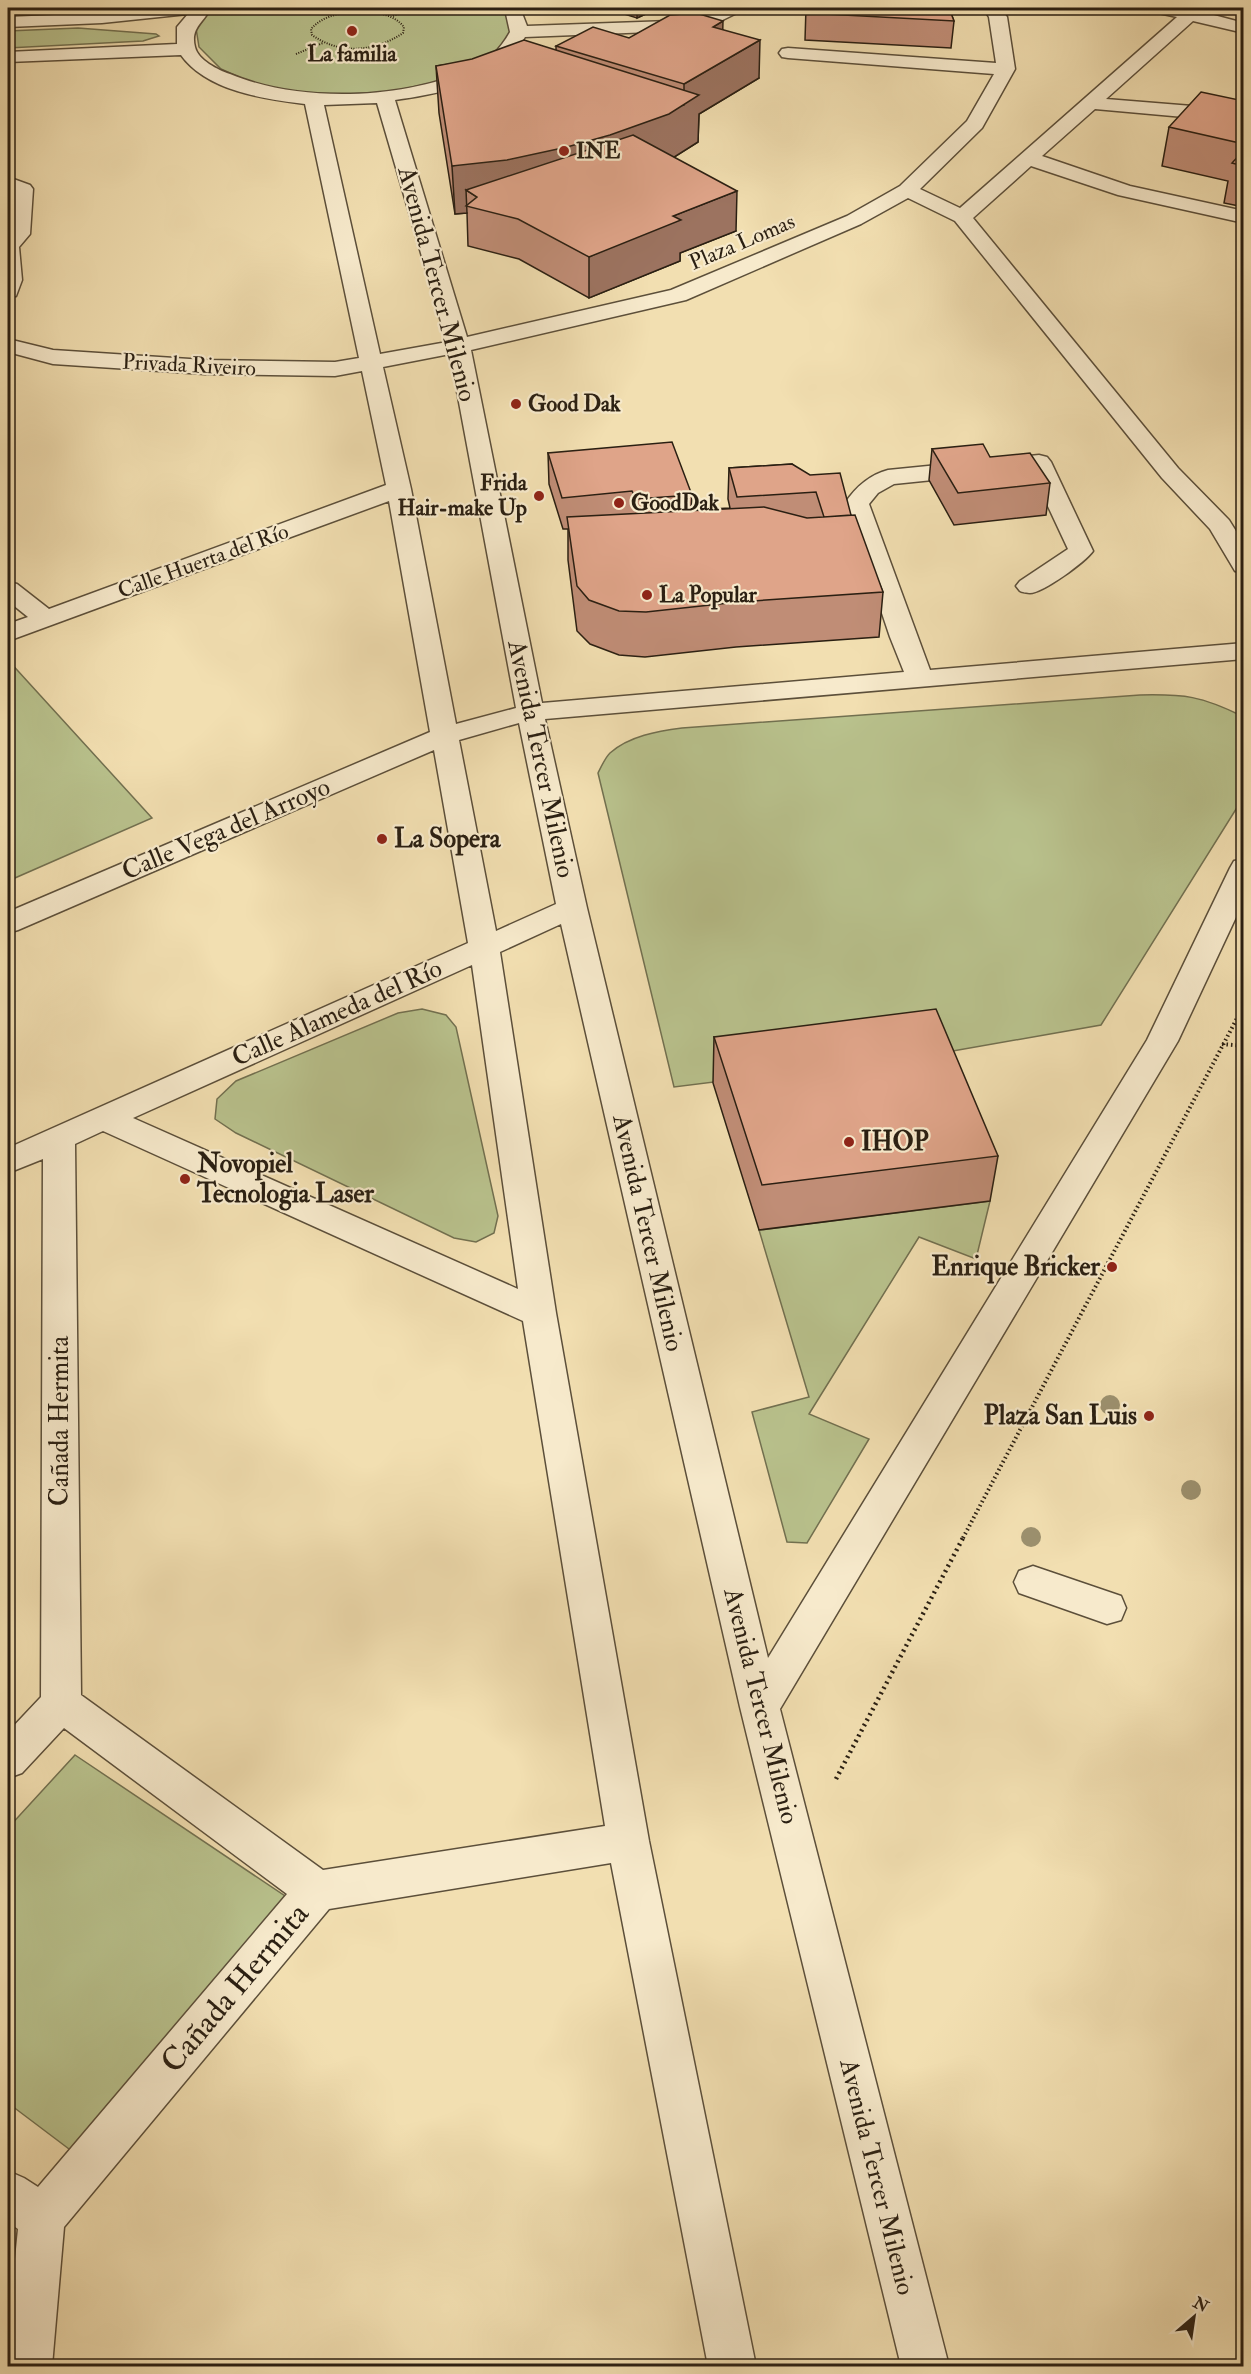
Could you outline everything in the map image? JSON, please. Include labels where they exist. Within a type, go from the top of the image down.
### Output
[{"type":"street","points":[[8,22],[102,18],[193,8]]},
{"type":"street","points":[[203,8],[186,27],[186,49],[201,66],[228,81],[267,92],[313,98],[385,97],[437,87],[480,72],[508,53],[519,32],[513,9]]},
{"type":"street","points":[[519,32],[702,25],[733,8]]},
{"type":"street","points":[[788,53],[1006,69],[998,17],[992,8]]},
{"type":"street","points":[[1160,8],[1244,28]]},
{"type":"street","points":[[962,217],[1191,14]]},
{"type":"street","points":[[8,57],[186,49]]},
{"type":"street","name":"Plaza Lomas","points":[[371,362],[459,346],[678,295],[854,220],[907,190],[975,124],[1006,69]]},
{"type":"street","name":"Avenida Tercer Milenio","points":[[385,97],[459,346],[530,712],[572,908],[760,1707],[925,2367]]},
{"type":"street","points":[[313,98],[399,489],[484,948],[539,1313],[628,1841],[732,2367]]},
{"type":"street","points":[[1091,103],[1217,114],[1244,119]]},
{"type":"street","points":[[1028,158],[1125,191],[1244,217]]},
{"type":"street","points":[[8,183],[23,189],[20,234],[8,247],[11,280],[8,291]]},
{"type":"street","points":[[907,190],[962,217],[1170,473],[1220,525],[1244,566]]},
{"type":"street","name":"Privada Riveiro","points":[[8,346],[53,357],[205,367],[334,369],[371,362]]},
{"type":"street","points":[[920,678],[903,637],[857,503],[870,488],[888,477],[1038,462],[1081,551],[1029,586]]},
{"type":"street","name":"Calle Huerta del Río","points":[[8,633],[399,489]]},
{"type":"street","points":[[1220,525],[1244,513]]},
{"type":"street","points":[[8,589],[46,619]]},
{"type":"street","name":"Calle Vega del Arroyo","points":[[8,923],[444,736],[530,712],[1244,651]]},
{"type":"street","points":[[760,1707],[1162,1041],[1244,868]]},
{"type":"street","name":"Calle Alameda del Río","points":[[8,1161],[572,908]]},
{"type":"street","points":[[103,1119],[539,1313]]},
{"type":"street","name":"Cañada Hermita","points":[[28,2367],[25,2206],[317,1891],[61,1703],[59,1138]]},
{"type":"street","points":[[1033,1582],[1107,1608]]},
{"type":"street","points":[[8,1760],[61,1703]]},
{"type":"street","points":[[317,1891],[628,1841]]},
{"type":"path","points":[[392,17],[401,22],[404,27],[403,33],[396,39],[371,47],[340,48],[327,45],[312,35],[311,29],[315,23],[337,14],[366,12],[392,17],[414,8]]},
{"type":"path","points":[[835,1785],[837,1775],[848,1754],[1244,1005]]},
{"type":"path","points":[[1222,1044],[1244,1046]]},
{"type":"green space","points":[[212,8],[499,8],[507,14],[512,33],[500,54],[445,80],[389,92],[349,94],[293,92],[252,83],[221,69],[199,47],[196,28]]},
{"type":"green space","points":[[78,28],[159,36],[143,41],[8,48],[8,31]]},
{"type":"green space","points":[[8,660],[152,818],[8,881]]},
{"type":"green space","points":[[1140,695],[1169,695],[1204,700],[1242,716],[1243,798],[1101,1025],[930,1055],[674,1087],[598,773],[610,753],[635,738],[682,728]]},
{"type":"green space","points":[[422,1009],[446,1015],[456,1027],[498,1216],[494,1233],[476,1242],[454,1238],[236,1133],[215,1119],[217,1099],[236,1081],[398,1013]]},
{"type":"green space","points":[[990,1201],[976,1259],[919,1237],[809,1414],[869,1439],[807,1543],[787,1542],[752,1412],[809,1397],[759,1230]]},
{"type":"green space","points":[[75,1755],[291,1900],[81,2158],[8,2103],[8,1828]]},
{"type":"building","points":[[807,8],[949,8],[954,21],[807,13]]},
{"type":"building","points":[[696,13],[723,21],[713,27],[760,40],[684,84],[556,46],[593,27],[629,38],[670,15]]},
{"type":"building","points":[[524,40],[699,95],[669,114],[610,135],[507,160],[452,166],[436,66],[472,59]]},
{"type":"building","points":[[1201,92],[1244,101],[1244,144],[1169,127]]},
{"type":"building","points":[[633,135],[737,191],[673,216],[681,220],[589,257],[518,219],[466,206],[477,197],[466,190]]},
{"type":"building","points":[[1244,150],[1244,166],[1232,163]]},
{"type":"building","points":[[672,442],[692,495],[636,499],[632,491],[562,498],[548,453]]},
{"type":"building","points":[[983,444],[990,457],[1030,453],[1050,483],[958,493],[932,449]]},
{"type":"building","points":[[792,464],[810,475],[840,473],[851,515],[824,517],[816,492],[737,497],[729,468]]},
{"type":"building","points":[[764,507],[807,518],[855,515],[883,592],[738,602],[646,612],[619,611],[589,600],[577,586],[567,517]]},
{"type":"building","name":"IHOP","points":[[936,1009],[998,1156],[762,1185],[714,1037]]},
{"type":"place","name":"La familia","points":[[352,31]]},
{"type":"place","name":"INE","points":[[564,151]]},
{"type":"place","name":"Good Dak","points":[[516,404]]},
{"type":"place","name":"Frida Hair-make Up","points":[[539,496]]},
{"type":"place","name":"GoodDak","points":[[619,503]]},
{"type":"place","name":"La Popular","points":[[647,595]]},
{"type":"place","name":"La Sopera","points":[[382,839]]},
{"type":"place","name":"IHOP","points":[[849,1142]]},
{"type":"place","name":"Novopiel Tecnologia Laser","points":[[185,1179]]},
{"type":"place","name":"Enrique Bricker","points":[[1112,1267]]},
{"type":"place","name":"Plaza San Luis","points":[[1149,1416]]}]
